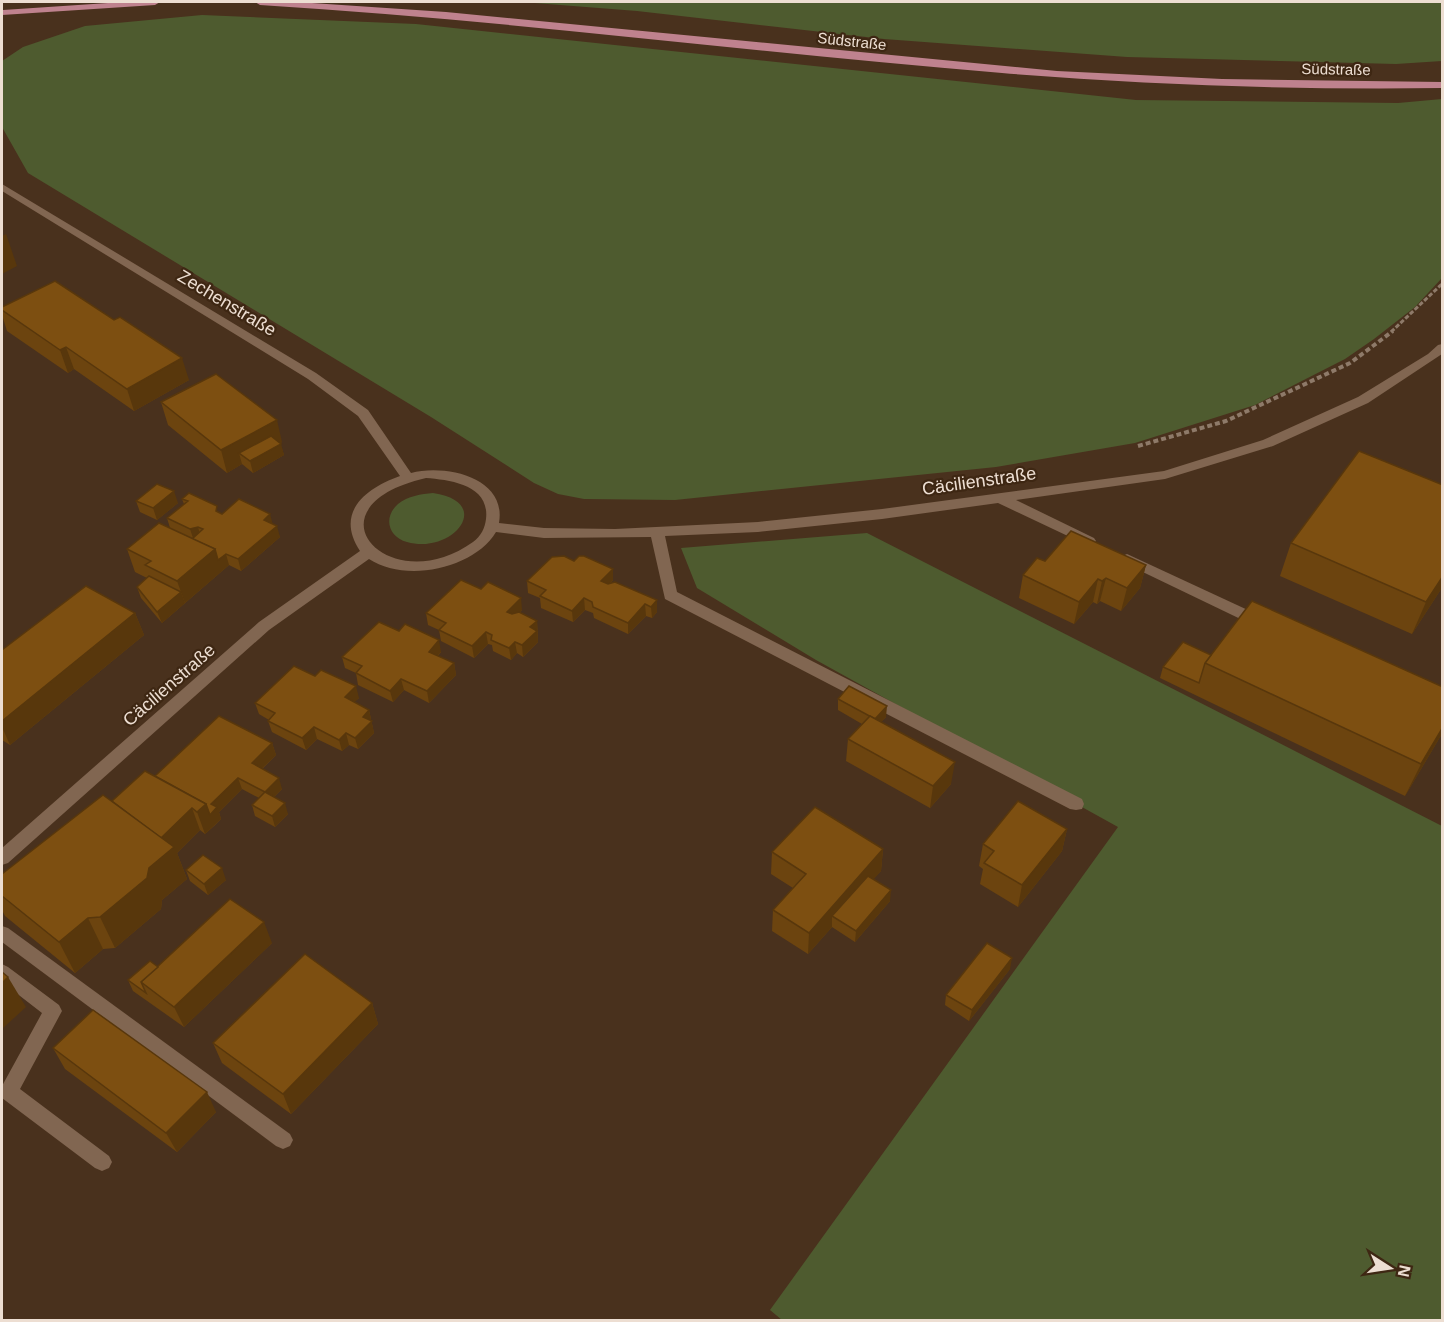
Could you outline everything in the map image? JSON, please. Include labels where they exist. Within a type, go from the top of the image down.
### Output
[{"type":"main road","points":[[2,14],[12,2]]},
{"type":"main road","points":[[2,14],[155,2]]},
{"type":"main road","name":"Südstraße","points":[[260,2],[466,15],[1006,70],[1142,78],[1443,85]]},
{"type":"street","name":"Zechenstraße","points":[[2,187],[312,376],[363,413],[408,478]]},
{"type":"street","name":"Cäcilienstraße","points":[[492,527],[544,533],[615,534],[758,527],[882,514],[1165,475],[1268,443],[1363,400],[1443,348]]},
{"type":"street","points":[[443,475],[460,478],[485,492],[492,503],[495,515],[492,527],[483,541],[467,553],[427,566],[405,565],[385,560],[369,551],[360,539],[357,524],[361,510],[372,496],[388,485],[408,478],[443,475]]},
{"type":"street","points":[[1000,498],[1276,630]]},
{"type":"street","points":[[657,532],[670,595],[1076,804]]},
{"type":"street","name":"Cäcilienstraße","points":[[2,858],[264,626],[369,551]]},
{"type":"street","points":[[2,933],[283,1140]]},
{"type":"street","points":[[2,972],[53,1011],[9,1092],[102,1162]]},
{"type":"path","points":[[1132,448],[1226,421],[1350,363],[1395,329],[1443,284]]},
{"type":"green space","points":[[522,2],[1442,2],[1442,61],[1396,64],[1127,57],[884,39],[637,11]]},
{"type":"green space","points":[[202,15],[416,24],[1136,100],[1398,103],[1442,99],[1442,278],[1415,307],[1345,359],[1255,405],[1135,443],[996,467],[675,500],[584,499],[558,494],[534,483],[431,417],[28,173],[2,127],[2,61],[23,47],[85,26]]},
{"type":"green space","points":[[433,493],[452,498],[462,506],[464,516],[461,526],[452,535],[424,544],[407,542],[395,536],[389,520],[393,509],[410,497]]},
{"type":"green space","points":[[867,533],[1442,826],[1442,1320],[782,1320],[770,1310],[1118,827],[816,660],[697,588],[681,548]]},
{"type":"building","points":[[55,281],[114,320],[120,317],[182,358],[127,389],[66,347],[60,350],[2,310],[2,307]]},
{"type":"building","points":[[216,374],[277,420],[221,450],[161,402]]},
{"type":"building","points":[[271,436],[281,444],[250,461],[239,453]]},
{"type":"building","points":[[1359,451],[1443,485],[1443,576],[1426,602],[1291,543]]},
{"type":"building","points":[[157,484],[174,491],[153,508],[136,501]]},
{"type":"building","points":[[189,493],[217,506],[216,511],[222,514],[239,499],[270,514],[264,520],[277,526],[238,559],[226,554],[218,560],[215,549],[192,539],[203,529],[198,527],[190,529],[167,518],[188,501],[182,499]]},
{"type":"building","points":[[159,523],[215,549],[177,581],[145,565],[151,561],[127,549]]},
{"type":"building","points":[[1071,531],[1146,565],[1127,588],[1106,578],[1102,581],[1098,579],[1079,602],[1023,575],[1037,558],[1045,561]]},
{"type":"building","points":[[564,556],[574,561],[579,556],[584,556],[613,569],[601,581],[608,584],[615,582],[657,600],[651,607],[645,604],[628,623],[593,607],[592,602],[584,598],[572,611],[540,596],[546,590],[527,581],[552,557]]},
{"type":"building","points":[[149,576],[181,592],[157,612],[137,587]]},
{"type":"building","points":[[461,580],[481,589],[488,582],[521,598],[507,612],[512,614],[519,612],[537,621],[530,627],[537,631],[522,645],[515,642],[509,648],[491,640],[492,635],[486,632],[472,646],[439,630],[446,623],[426,613]]},
{"type":"building","points":[[86,586],[135,613],[2,721],[2,650]]},
{"type":"building","points":[[1252,601],[1443,687],[1443,727],[1421,764],[1205,663]]},
{"type":"building","points":[[379,622],[399,631],[405,624],[439,640],[429,652],[454,663],[427,691],[401,679],[390,691],[356,673],[362,666],[342,657]]},
{"type":"building","points":[[1183,642],[1211,655],[1205,663],[1199,683],[1163,667]]},
{"type":"building","points":[[294,666],[315,676],[321,670],[356,686],[345,697],[369,710],[363,717],[372,721],[355,738],[346,733],[339,740],[314,727],[302,738],[268,721],[275,713],[255,703]]},
{"type":"building","points":[[849,686],[887,706],[875,719],[838,699]]},
{"type":"building","points":[[219,716],[272,743],[252,763],[279,778],[265,792],[238,778],[211,804],[217,807],[210,815],[206,804],[155,776]]},
{"type":"building","points":[[870,716],[955,762],[933,786],[848,739]]},
{"type":"building","points":[[145,771],[206,804],[197,812],[192,808],[161,838],[112,801]]},
{"type":"building","points":[[265,792],[285,803],[272,816],[252,805]]},
{"type":"building","points":[[103,795],[174,847],[149,868],[147,878],[100,917],[88,918],[59,942],[2,896],[2,874]]},
{"type":"building","points":[[1018,801],[1067,829],[1022,885],[984,863],[994,851],[983,844]]},
{"type":"building","points":[[815,807],[883,849],[809,933],[773,910],[806,874],[772,852]]},
{"type":"building","points":[[203,855],[222,868],[204,884],[186,870]]},
{"type":"building","points":[[868,876],[891,890],[856,931],[832,916]]},
{"type":"building","points":[[230,899],[264,922],[174,1007],[141,982]]},
{"type":"building","points":[[987,943],[1012,958],[972,1010],[946,995]]},
{"type":"building","points":[[305,954],[372,1003],[283,1094],[213,1043]]},
{"type":"building","points":[[150,961],[158,967],[141,982],[146,993],[128,980]]},
{"type":"building","points":[[2,972],[8,977],[2,983]]},
{"type":"building","points":[[93,1010],[207,1092],[166,1133],[53,1048]]}]
